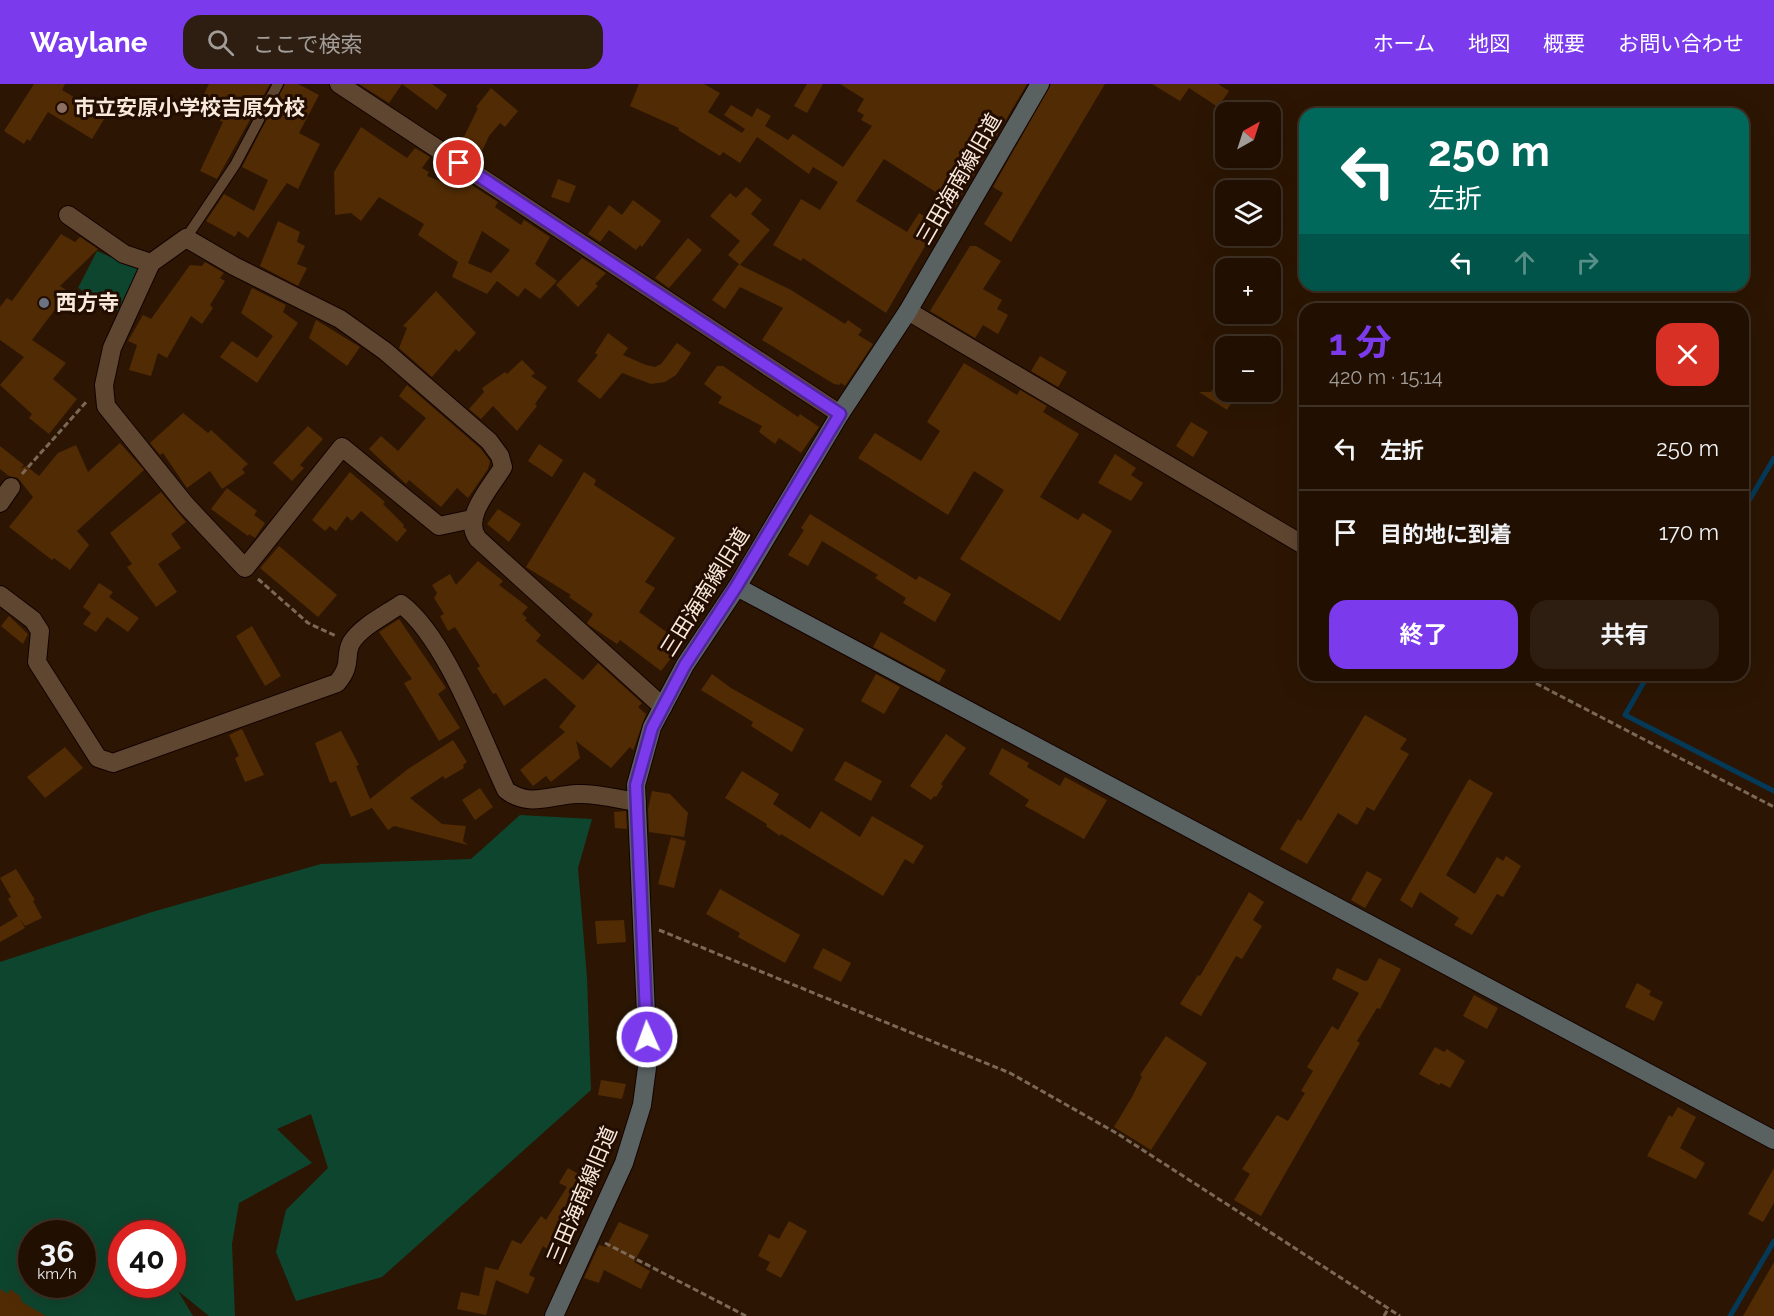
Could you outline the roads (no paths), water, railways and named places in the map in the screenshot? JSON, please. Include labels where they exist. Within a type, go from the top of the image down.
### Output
[{"type":"street","points":[[339,84],[840,414]]},
{"type":"street","name":"三田海南線旧道","points":[[554,1316],[624,1163],[642,1105],[648,1060],[644,924],[636,785],[652,728],[685,665],[736,587],[840,414],[908,311],[1040,84]]},
{"type":"street","points":[[68,215],[124,254],[151,263]]},
{"type":"street","points":[[472,519],[439,526],[342,447],[245,568],[185,504],[106,406],[104,385],[112,348],[151,263],[186,238],[234,266],[340,319],[385,351],[489,441],[500,456],[503,467],[472,519],[472,532],[663,706]]},
{"type":"street","points":[[908,311],[1299,542]]},
{"type":"street","points":[[0,502],[11,487]]},
{"type":"street","points":[[736,587],[1774,1140]]},
{"type":"street","points":[[0,595],[33,620],[40,631],[37,662],[98,758],[113,763],[338,683],[347,671],[351,643],[367,628],[401,604],[418,617],[451,672],[506,790],[518,799],[544,799],[578,794],[637,802]]},
{"type":"lane","points":[[186,238],[235,165],[278,84]]},
{"type":"waterway","points":[[1749,501],[1774,458]]},
{"type":"waterway","points":[[1645,681],[1625,715],[1774,791]]},
{"type":"waterway","points":[[1730,1316],[1774,1241]]},
{"type":"place","name":"市立安原小学校吉原分校","points":[[62,108]]},
{"type":"place","name":"西方寺","points":[[44,303]]}]
